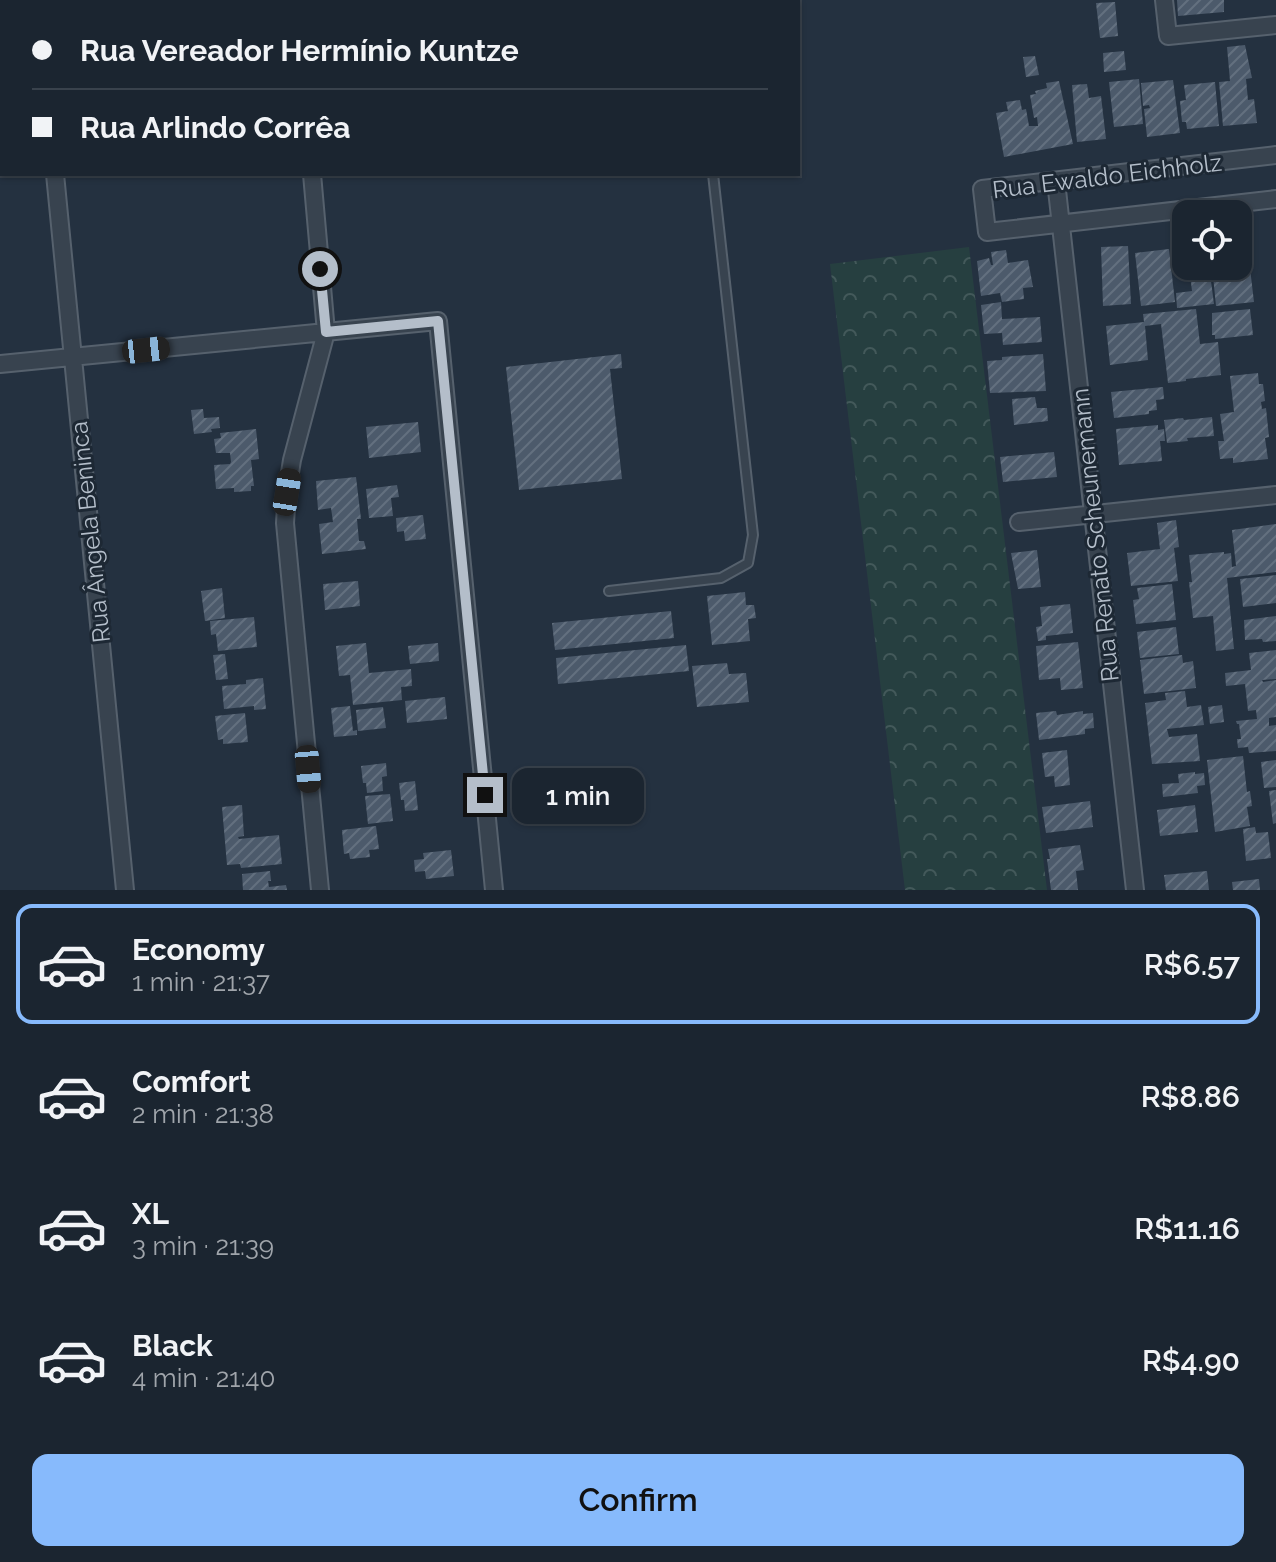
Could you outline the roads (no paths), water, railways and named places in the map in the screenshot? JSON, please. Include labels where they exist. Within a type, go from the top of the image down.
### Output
[{"type":"street","points":[[1164,0],[1168,36],[1276,25]]},
{"type":"street","name":"Rua Ewaldo Eichholz","points":[[1276,155],[982,189],[987,232],[1276,199]]},
{"type":"street","name":"Rua Ângela Beninca","points":[[55,176],[125,890]]},
{"type":"street","points":[[312,176],[326,332],[292,460],[285,523],[320,890]]},
{"type":"street","name":"Rua Renato Scheunemann","points":[[1056,181],[1135,890]]},
{"type":"street","points":[[0,364],[438,321],[494,890]]},
{"type":"street","points":[[1019,522],[1276,495]]},
{"type":"lane","points":[[609,591],[721,578],[748,563],[753,535],[713,176]]}]
